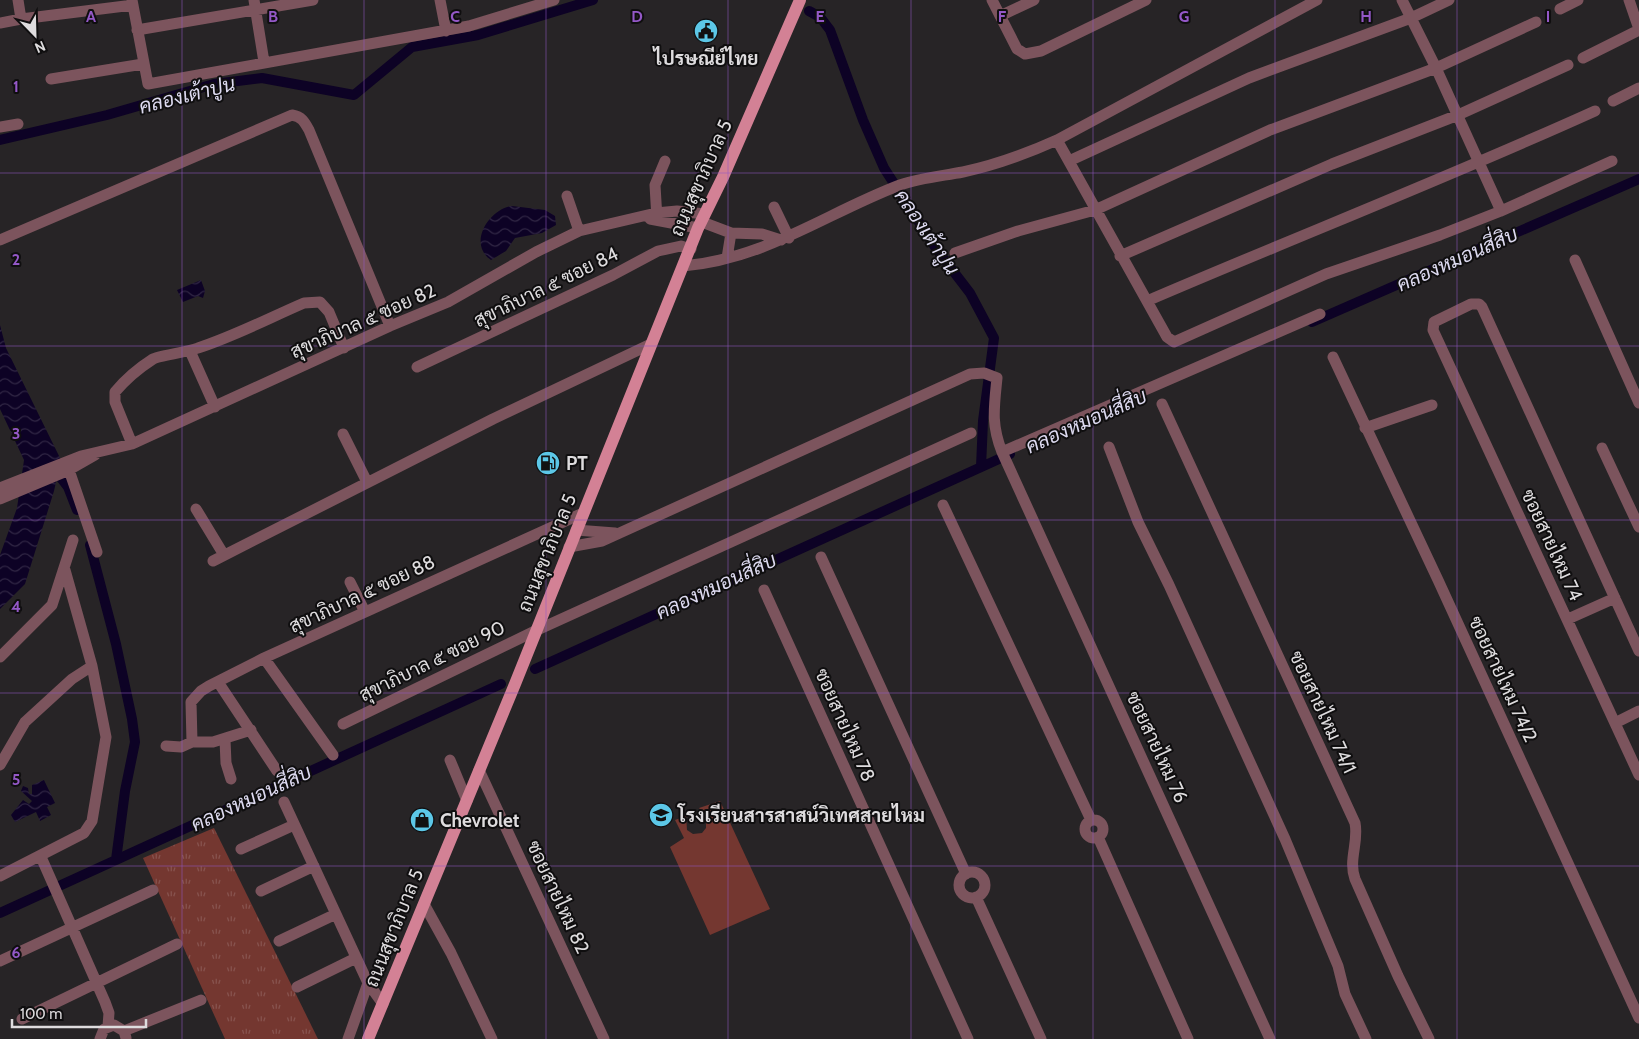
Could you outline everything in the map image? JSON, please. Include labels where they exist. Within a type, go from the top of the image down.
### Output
[{"type":"main road","name":"ถนนสุขาภิบาล 5","points":[[368,1039],[515,684],[683,266],[800,0]]},
{"type":"street","points":[[18,0],[21,19]]},
{"type":"street","points":[[137,30],[255,5],[314,0]]},
{"type":"street","points":[[440,0],[446,31]]},
{"type":"street","points":[[0,23],[133,3],[148,84],[446,31],[487,21],[554,0]]},
{"type":"street","points":[[992,0],[1017,49],[1025,54],[1041,51],[1146,0]]},
{"type":"street","points":[[1000,16],[1034,0]]},
{"type":"street","points":[[683,266],[715,262],[785,239],[898,186],[997,164],[1057,140],[1317,0]]},
{"type":"street","points":[[1402,0],[1458,115],[1500,211]]},
{"type":"street","points":[[1069,161],[1249,78],[1412,18],[1449,0]]},
{"type":"street","points":[[1560,9],[1578,0]]},
{"type":"street","points":[[1583,58],[1639,29],[1628,0]]},
{"type":"street","points":[[255,5],[264,62]]},
{"type":"street","points":[[955,253],[1018,231],[1095,210],[1270,130],[1436,68],[1536,22]]},
{"type":"street","points":[[51,79],[143,64]]},
{"type":"street","points":[[1120,256],[1315,171],[1458,115],[1568,65]]},
{"type":"street","points":[[1613,101],[1639,88]]},
{"type":"street","points":[[1146,301],[1478,164],[1595,111]]},
{"type":"street","points":[[0,240],[292,115],[298,116],[304,120],[309,130],[390,326]]},
{"type":"street","points":[[0,127],[18,124]]},
{"type":"street","points":[[1057,140],[1146,301],[1167,337],[1174,342],[1326,274],[1440,235],[1500,211],[1612,161]]},
{"type":"street","points":[[656,217],[655,185],[665,161]]},
{"type":"street","points":[[567,196],[579,231]]},
{"type":"street","points":[[774,207],[785,239]]},
{"type":"street","name":"สุขาภิบาล ๕ ซอย 82","points":[[0,495],[96,454],[132,444],[390,326],[448,302],[536,252],[579,231],[640,218],[656,217],[702,221],[731,233],[762,234],[785,239]]},
{"type":"street","points":[[727,258],[731,233]]},
{"type":"street","name":"สุขาภิบาล ๕ ซอย 84","points":[[417,367],[613,276],[658,251],[681,246],[691,249]]},
{"type":"street","points":[[1575,260],[1639,404]]},
{"type":"street","points":[[132,444],[116,402],[115,392],[125,381],[153,359],[190,351],[248,330],[304,303],[312,302],[320,302],[329,312],[344,348]]},
{"type":"street","name":"ซอยสายไหม 74","points":[[1615,598],[1482,307],[1476,303],[1434,322],[1433,330],[1639,776]]},
{"type":"street","points":[[1003,454],[1320,314]]},
{"type":"street","points":[[213,561],[493,419],[651,344]]},
{"type":"street","points":[[190,351],[215,407]]},
{"type":"street","name":"ซอยสายไหม 74/2","points":[[1333,357],[1639,1018]]},
{"type":"street","name":"ซอยสายไหม 76","points":[[616,533],[970,374],[989,375],[997,378],[993,417],[994,429],[1003,454],[1270,1039]]},
{"type":"street","name":"ซอยสายไหม 74/1","points":[[1162,404],[1355,823],[1357,836],[1352,866],[1355,879],[1398,976],[1429,1039]]},
{"type":"street","points":[[1366,428],[1432,405]]},
{"type":"street","name":"สุขาภิบาล ๕ ซอย 90","points":[[343,724],[535,631],[971,433]]},
{"type":"street","points":[[343,434],[367,482]]},
{"type":"street","points":[[1109,447],[1138,522],[1169,585],[1284,839],[1338,966],[1345,994],[1366,1039]]},
{"type":"street","points":[[1602,448],[1639,527]]},
{"type":"street","points":[[67,467],[98,552]]},
{"type":"street","points":[[943,505],[1091,820],[1086,826],[1086,832],[1091,838],[1098,837],[1188,1039]]},
{"type":"street","points":[[196,509],[224,555]]},
{"type":"street","name":"สุขาภิบาล ๕ ซอย 88","points":[[192,742],[191,702],[201,691],[264,658],[583,513]]},
{"type":"street","points":[[576,530],[616,533]]},
{"type":"street","points":[[569,547],[594,543],[616,533]]},
{"type":"street","points":[[0,658],[52,605],[74,540]]},
{"type":"street","points":[[821,557],[966,874]]},
{"type":"street","points":[[0,876],[41,857],[84,833],[92,820],[106,737],[92,666],[73,604],[65,570]]},
{"type":"street","points":[[350,582],[365,612]]},
{"type":"street","name":"ซอยสายไหม 78","points":[[764,590],[968,1039]]},
{"type":"street","points":[[1568,619],[1615,598],[1639,651]]},
{"type":"street","points":[[52,605],[73,604]]},
{"type":"street","points":[[264,658],[333,755]]},
{"type":"street","points":[[0,765],[25,722],[72,679],[92,666]]},
{"type":"street","points":[[218,682],[278,771]]},
{"type":"street","points":[[1615,723],[1639,711]]},
{"type":"street","points":[[166,746],[181,747],[192,742],[225,740],[251,730]]},
{"type":"street","points":[[225,740],[226,763],[231,779]]},
{"type":"street","points":[[450,760],[467,801]]},
{"type":"street","name":"ซอยสายไหม 82","points":[[479,770],[604,1039]]},
{"type":"street","points":[[284,802],[368,983],[383,1004]]},
{"type":"street","points":[[241,849],[294,825]]},
{"type":"street","points":[[41,857],[98,983],[109,1013],[108,1026],[101,1033],[100,1039]]},
{"type":"street","points":[[261,891],[314,866]]},
{"type":"street","points":[[977,873],[983,879],[984,888],[976,897],[968,898],[959,890],[959,881],[966,874],[977,873]]},
{"type":"street","points":[[0,961],[154,890]]},
{"type":"street","points":[[976,897],[1041,1039]]},
{"type":"street","points":[[424,904],[451,954],[492,1039]]},
{"type":"street","points":[[279,941],[336,914]]},
{"type":"street","points":[[22,1019],[177,944]]},
{"type":"street","points":[[297,987],[356,958]]},
{"type":"street","points":[[348,1039],[368,983]]},
{"type":"street","points":[[108,1026],[120,1027],[125,1035],[201,1000]]},
{"type":"green space","points":[[720,801],[770,909],[710,935],[670,847],[684,838],[675,820],[686,816],[687,830],[693,834],[702,833],[706,828],[706,816],[699,808]]},
{"type":"green space","points":[[214,828],[318,1039],[225,1039],[143,858]]},
{"type":"water","points":[[512,206],[545,210],[555,216],[556,225],[542,233],[515,238],[506,251],[491,260],[484,253],[481,245],[484,228],[496,213]]},
{"type":"water","points":[[201,280],[205,291],[203,298],[198,296],[183,302],[177,290]]},
{"type":"water","points":[[0,325],[6,348],[61,460],[54,491],[25,584],[0,609],[0,555],[17,508],[24,460],[0,409]]},
{"type":"water","points":[[44,780],[55,803],[47,807],[51,815],[40,821],[36,812],[15,822],[11,815],[23,800],[29,804],[32,801],[21,791],[23,786],[28,788],[29,794],[32,794],[32,785]]},
{"type":"waterway","name":"คลองเต้าปูน","points":[[0,140],[107,115],[214,84],[262,78],[354,95],[412,47],[478,35],[593,0]]},
{"type":"waterway","name":"คลองเต้าปูน","points":[[809,11],[820,17],[830,30],[863,120],[884,168],[937,250],[970,293],[994,338],[983,421],[981,467]]},
{"type":"waterway","name":"คลองหมอนสี่สิบ","points":[[1312,322],[1639,179]]},
{"type":"waterway","name":"คลองหมอนสี่สิบ","points":[[535,669],[1010,454]]},
{"type":"waterway","points":[[54,469],[68,487],[77,510]]},
{"type":"waterway","points":[[90,545],[116,644],[135,742],[125,791],[116,860]]},
{"type":"waterway","name":"คลองหมอนสี่สิบ","points":[[0,913],[501,684]]},
{"type":"place","name":"ไปรษณีย์ไทย","points":[[706,31]]},
{"type":"place","name":"PT","points":[[548,463]]},
{"type":"place","name":"โรงเรียนสารสาสน์วิเทศสายไหม","points":[[661,815]]},
{"type":"place","name":"Chevrolet","points":[[422,820]]}]
